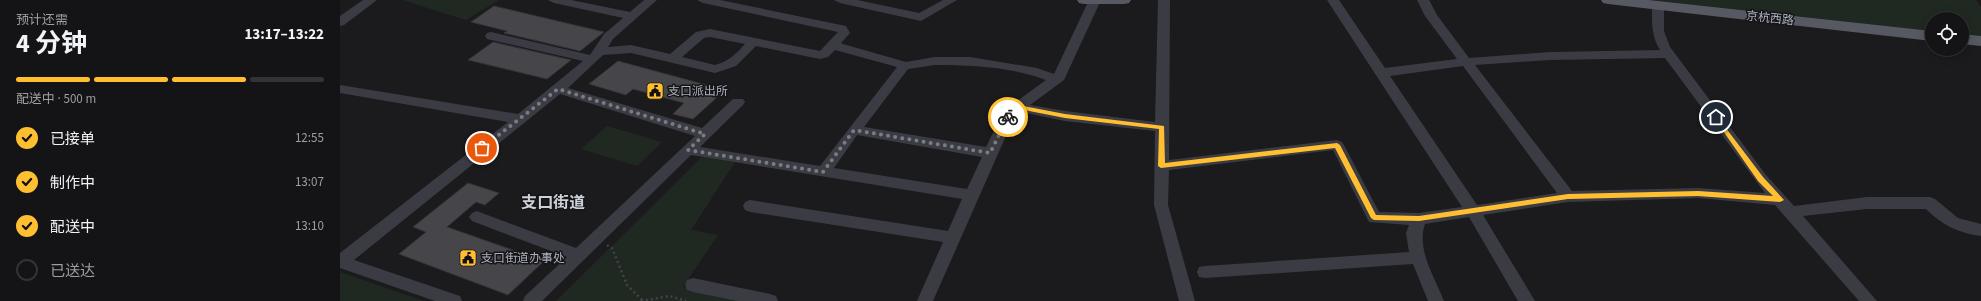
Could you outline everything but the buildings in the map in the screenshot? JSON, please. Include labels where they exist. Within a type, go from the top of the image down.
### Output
[{"type":"main road","points":[[1084,0],[1124,0]]},
{"type":"main road","name":"京杭西路","points":[[1608,0],[1925,35]]},
{"type":"main road","points":[[1969,40],[1981,41]]},
{"type":"street","points":[[340,22],[371,0]]},
{"type":"street","points":[[554,0],[632,16]]},
{"type":"street","points":[[340,262],[558,89],[595,55],[608,37],[651,0]]},
{"type":"street","points":[[674,58],[700,35],[710,33],[820,55],[824,54],[834,44],[844,31],[703,0]]},
{"type":"street","points":[[840,0],[920,17],[951,0]]},
{"type":"street","points":[[925,301],[971,195],[1007,118],[1018,107],[1059,77],[1095,0]]},
{"type":"street","points":[[1164,0],[1161,205],[1187,301]]},
{"type":"street","points":[[1333,0],[1473,211],[1527,301]]},
{"type":"street","points":[[1423,0],[1432,16],[1568,197]]},
{"type":"street","points":[[1658,5],[1658,32],[1660,41],[1669,54],[1734,140],[1761,179],[1792,212],[1869,301]]},
{"type":"street","points":[[491,36],[595,55],[619,49],[631,49],[674,58],[715,69],[734,62],[753,42]]},
{"type":"street","points":[[834,44],[839,47],[904,66],[934,61],[970,61],[1037,72],[1056,79]]},
{"type":"street","points":[[1382,73],[1466,62],[1550,56],[1669,54]]},
{"type":"street","points":[[823,172],[904,66]]},
{"type":"street","points":[[340,89],[520,118]]},
{"type":"street","points":[[558,89],[705,134]]},
{"type":"street","points":[[531,301],[738,102]]},
{"type":"street","points":[[1018,107],[1065,116],[1162,127]]},
{"type":"street","points":[[854,130],[990,153]]},
{"type":"street","points":[[1161,166],[1337,145],[1374,218],[1419,218],[1568,197],[1698,194],[1780,200]]},
{"type":"street","points":[[688,150],[971,195]]},
{"type":"street","points":[[1792,212],[1867,204],[1930,203],[1946,220],[1957,226],[1981,230]]},
{"type":"street","points":[[750,206],[952,238]]},
{"type":"street","points":[[477,217],[579,255]]},
{"type":"street","points":[[1419,218],[1414,233],[1418,257],[1436,301]]},
{"type":"street","points":[[1205,272],[1418,257]]},
{"type":"street","points":[[340,262],[454,301]]},
{"type":"street","points":[[693,284],[770,301]]},
{"type":"path","points":[[596,238],[612,248],[627,285],[641,301],[669,296],[680,297],[686,301]]},
{"type":"shaded area","points":[[402,0],[499,0],[466,20]]},
{"type":"shaded area","points":[[1652,0],[1976,0],[1981,7],[1981,36],[1969,35],[1969,12],[1925,12],[1925,30]]},
{"type":"shaded area","points":[[607,126],[662,142],[637,166],[581,149]]},
{"type":"shaded area","points":[[702,157],[735,162],[691,230],[718,235],[683,287],[747,301],[556,301]]},
{"type":"shaded area","points":[[340,272],[424,301],[340,301]]},
{"type":"way so far","points":[[482,148],[558,89],[705,134],[688,150],[823,172],[854,130],[990,153],[1008,117]]},
{"type":"place","name":"支口派出所","points":[[655,91]]},
{"type":"place","name":"支口街道办事处","points":[[468,258]]},
{"type":"district","name":"支口街道","points":[[553,202]]},
{"type":"route","points":[[1008,117],[1018,107],[1065,116],[1162,127],[1161,166],[1337,145],[1374,218],[1419,218],[1568,197],[1636,194],[1698,194],[1780,200],[1761,179],[1716,117]]}]
